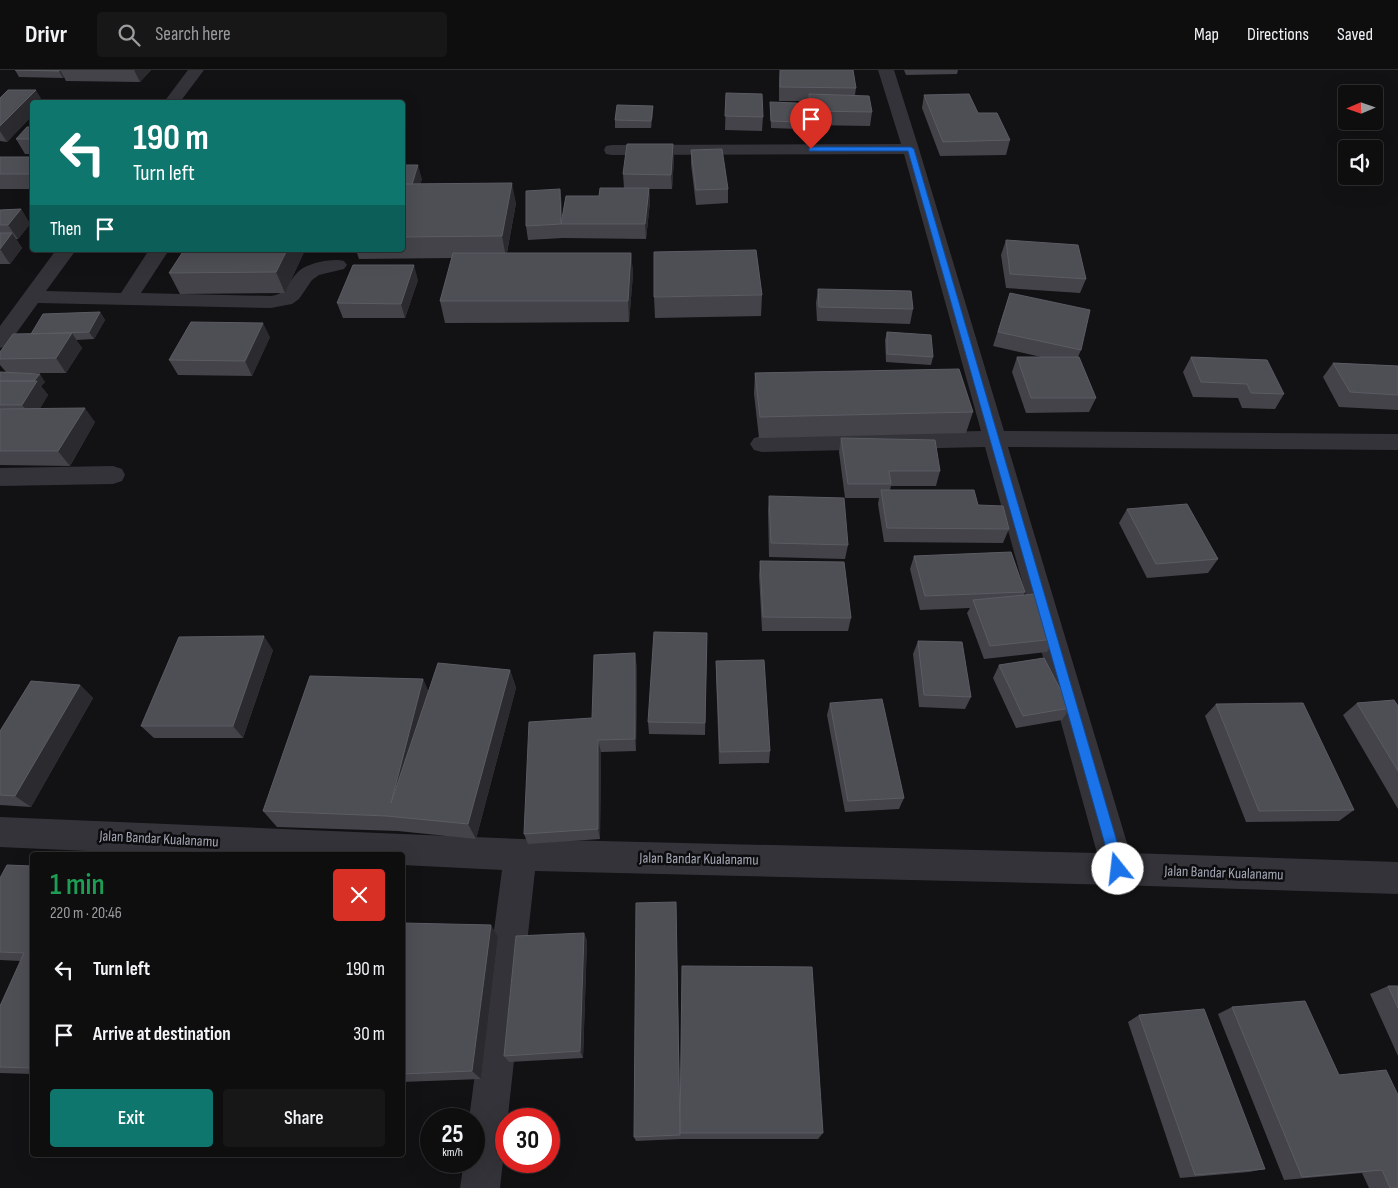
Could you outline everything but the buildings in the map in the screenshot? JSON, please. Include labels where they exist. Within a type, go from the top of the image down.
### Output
[{"type":"street","points":[[174,100],[196,70]]},
{"type":"street","points":[[886,70],[911,149],[1118,869]]},
{"type":"street","points":[[612,150],[911,149]]},
{"type":"street","points":[[0,341],[65,252]]},
{"type":"street","points":[[127,299],[158,252]]},
{"type":"street","points":[[33,296],[271,302],[285,300],[292,294],[305,276],[312,271],[337,265]]},
{"type":"street","points":[[762,444],[993,439],[1398,442]]},
{"type":"street","points":[[0,477],[113,475]]},
{"type":"street","name":"Jalan Bandar Kualanamu","points":[[0,832],[520,855],[1118,869],[1398,878]]},
{"type":"street","points":[[480,1188],[520,855]]},
{"type":"route","points":[[811,149],[911,149],[1118,869]]}]
